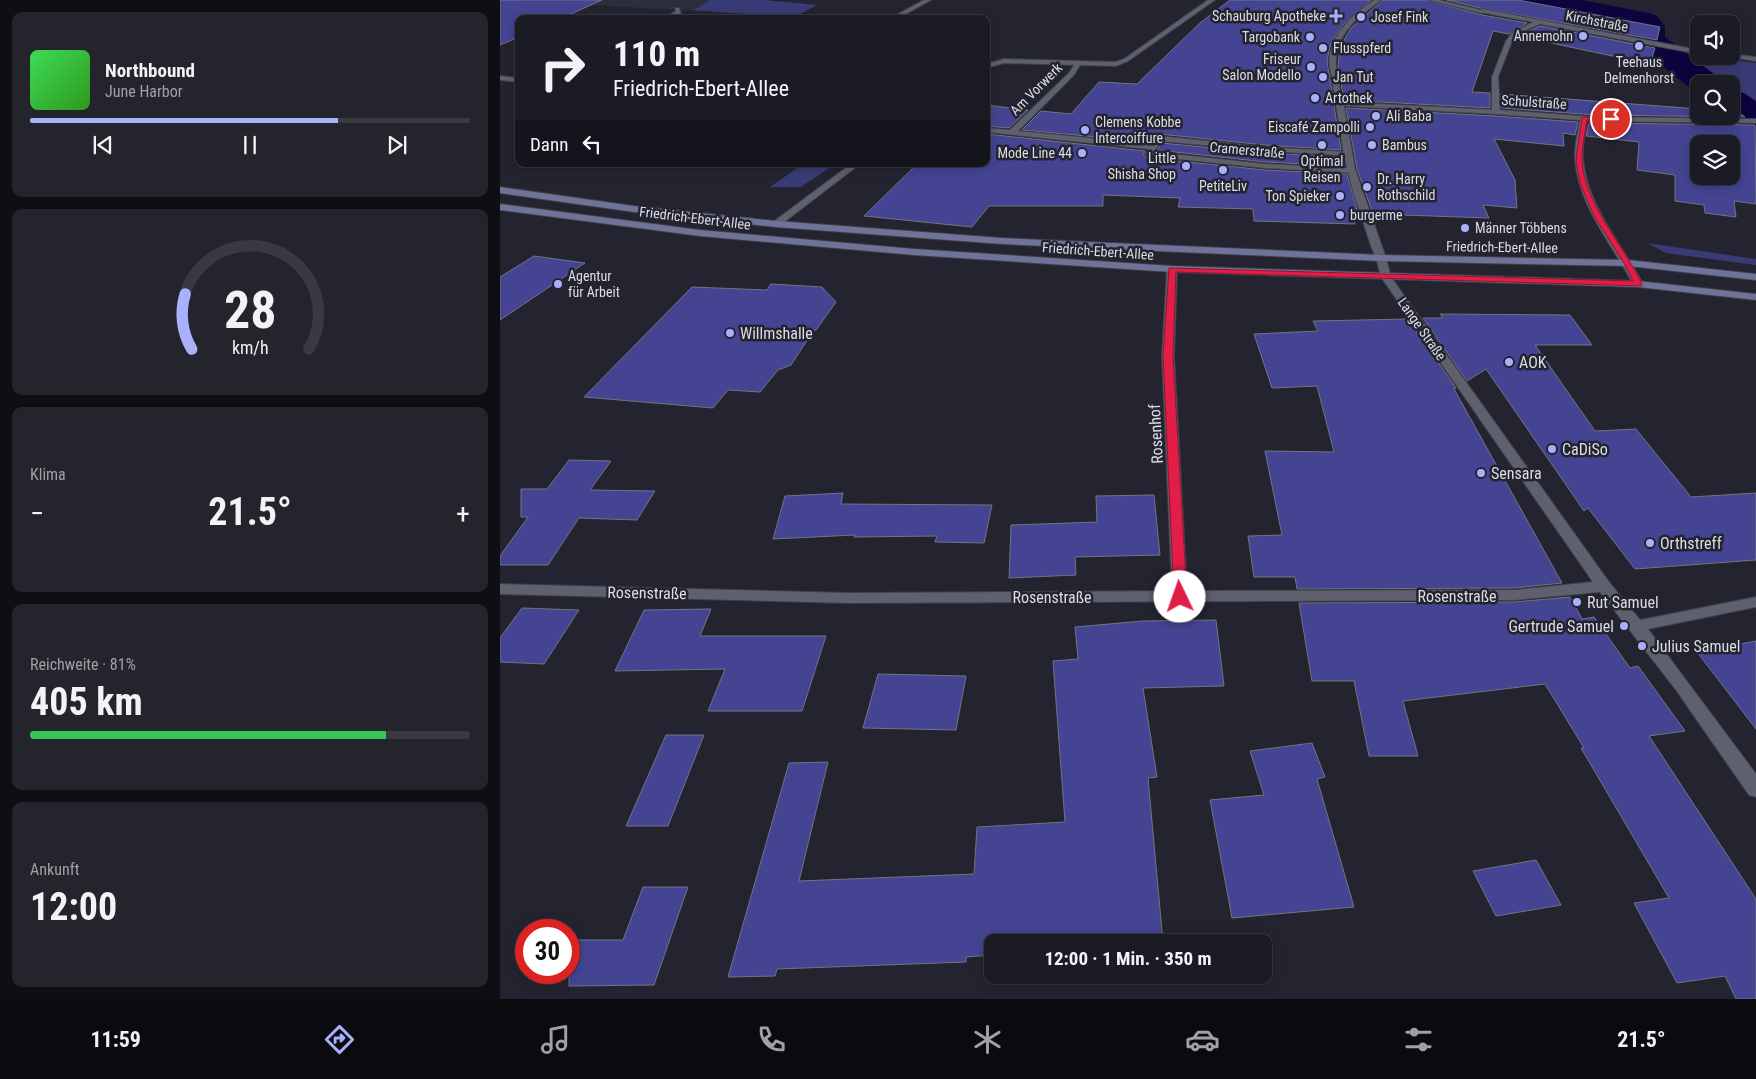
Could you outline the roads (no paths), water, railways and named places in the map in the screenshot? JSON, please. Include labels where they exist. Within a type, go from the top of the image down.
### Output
[{"type":"main road","name":"Friedrich-Ebert-Allee","points":[[500,190],[634,209],[776,224],[1002,241],[1381,258],[1628,263],[1756,278]]},
{"type":"main road","name":"Friedrich-Ebert-Allee","points":[[500,207],[797,243],[1172,269],[1638,284],[1756,297]]},
{"type":"street","points":[[900,15],[928,0]]},
{"type":"street","name":"Am Vorwerk","points":[[990,65],[1004,61],[1019,60],[1116,64],[1126,60],[1212,0]]},
{"type":"street","name":"Lange Straße","points":[[1378,0],[1364,9],[1352,21],[1334,46],[1332,58],[1335,84],[1352,171],[1386,277],[1604,586],[1730,751],[1756,789]]},
{"type":"street","name":"Kirchstraße","points":[[1431,0],[1690,50]]},
{"type":"street","points":[[673,15],[679,12],[677,9]]},
{"type":"street","points":[[1496,112],[1495,77],[1509,41],[1514,34],[1539,22]]},
{"type":"street","points":[[1740,57],[1756,59]]},
{"type":"street","name":"Am Vorwerk","points":[[1011,133],[1072,74],[1078,63]]},
{"type":"street","points":[[500,78],[515,80]]},
{"type":"street","name":"Schulstraße","points":[[1340,104],[1584,118],[1752,121]]},
{"type":"street","points":[[1584,118],[1579,160],[1584,183],[1598,216],[1628,263],[1638,284]]},
{"type":"street","name":"Cramerstraße","points":[[990,130],[1153,147]]},
{"type":"street","name":"Cramerstraße","points":[[1348,154],[1265,149],[1159,138],[1149,154],[1265,166],[1352,171]]},
{"type":"street","points":[[776,224],[852,167]]},
{"type":"street","name":"Rosenhof","points":[[1172,269],[1168,356],[1180,597]]},
{"type":"street","name":"Rosenstraße","points":[[500,590],[849,598],[1180,597],[1514,595],[1604,586]]},
{"type":"street","points":[[1636,626],[1756,602]]},
{"type":"waterway","points":[[1534,0],[1639,19],[1646,22],[1650,26],[1649,40],[1694,75]]},
{"type":"waterway","points":[[1740,107],[1756,118]]},
{"type":"place","name":"Schauburg Apotheke","points":[[1336,16]]},
{"type":"place","name":"Josef Fink","points":[[1361,17]]},
{"type":"place","name":"Annemohn","points":[[1583,36]]},
{"type":"place","name":"Targobank","points":[[1310,37]]},
{"type":"place","name":"Teehaus Delmenhorst","points":[[1639,46]]},
{"type":"place","name":"Flusspferd","points":[[1323,48]]},
{"type":"place","name":"Friseur Salon Modello","points":[[1311,67]]},
{"type":"place","name":"Jan Tut","points":[[1323,77]]},
{"type":"place","name":"Artothek","points":[[1315,98]]},
{"type":"place","name":"Ali Baba","points":[[1376,116]]},
{"type":"place","name":"Eiscafé Zampolli","points":[[1370,127]]},
{"type":"place","name":"Clemens Kobbe Intercoiffure","points":[[1085,130]]},
{"type":"place","name":"Optimal Reisen","points":[[1322,145]]},
{"type":"place","name":"Bambus","points":[[1372,145]]},
{"type":"place","name":"Mode Line 44","points":[[1082,153]]},
{"type":"place","name":"Little Shisha Shop","points":[[1186,166]]},
{"type":"place","name":"PetiteLiv","points":[[1223,170]]},
{"type":"place","name":"Dr. Harry Rothschild","points":[[1367,187]]},
{"type":"place","name":"Ton Spieker","points":[[1340,196]]},
{"type":"place","name":"burgerme","points":[[1340,215]]},
{"type":"place","name":"Männer Többens","points":[[1465,228]]},
{"type":"place","name":"Agentur für Arbeit","points":[[558,284]]},
{"type":"place","name":"Willmshalle","points":[[730,333]]},
{"type":"place","name":"AOK","points":[[1509,362]]},
{"type":"place","name":"CaDiSo","points":[[1552,449]]},
{"type":"place","name":"Sensara","points":[[1481,473]]},
{"type":"place","name":"Orthstreff","points":[[1650,543]]},
{"type":"place","name":"Rut Samuel","points":[[1577,602]]},
{"type":"place","name":"Gertrude Samuel","points":[[1624,626]]},
{"type":"place","name":"Julius Samuel","points":[[1642,646]]}]
